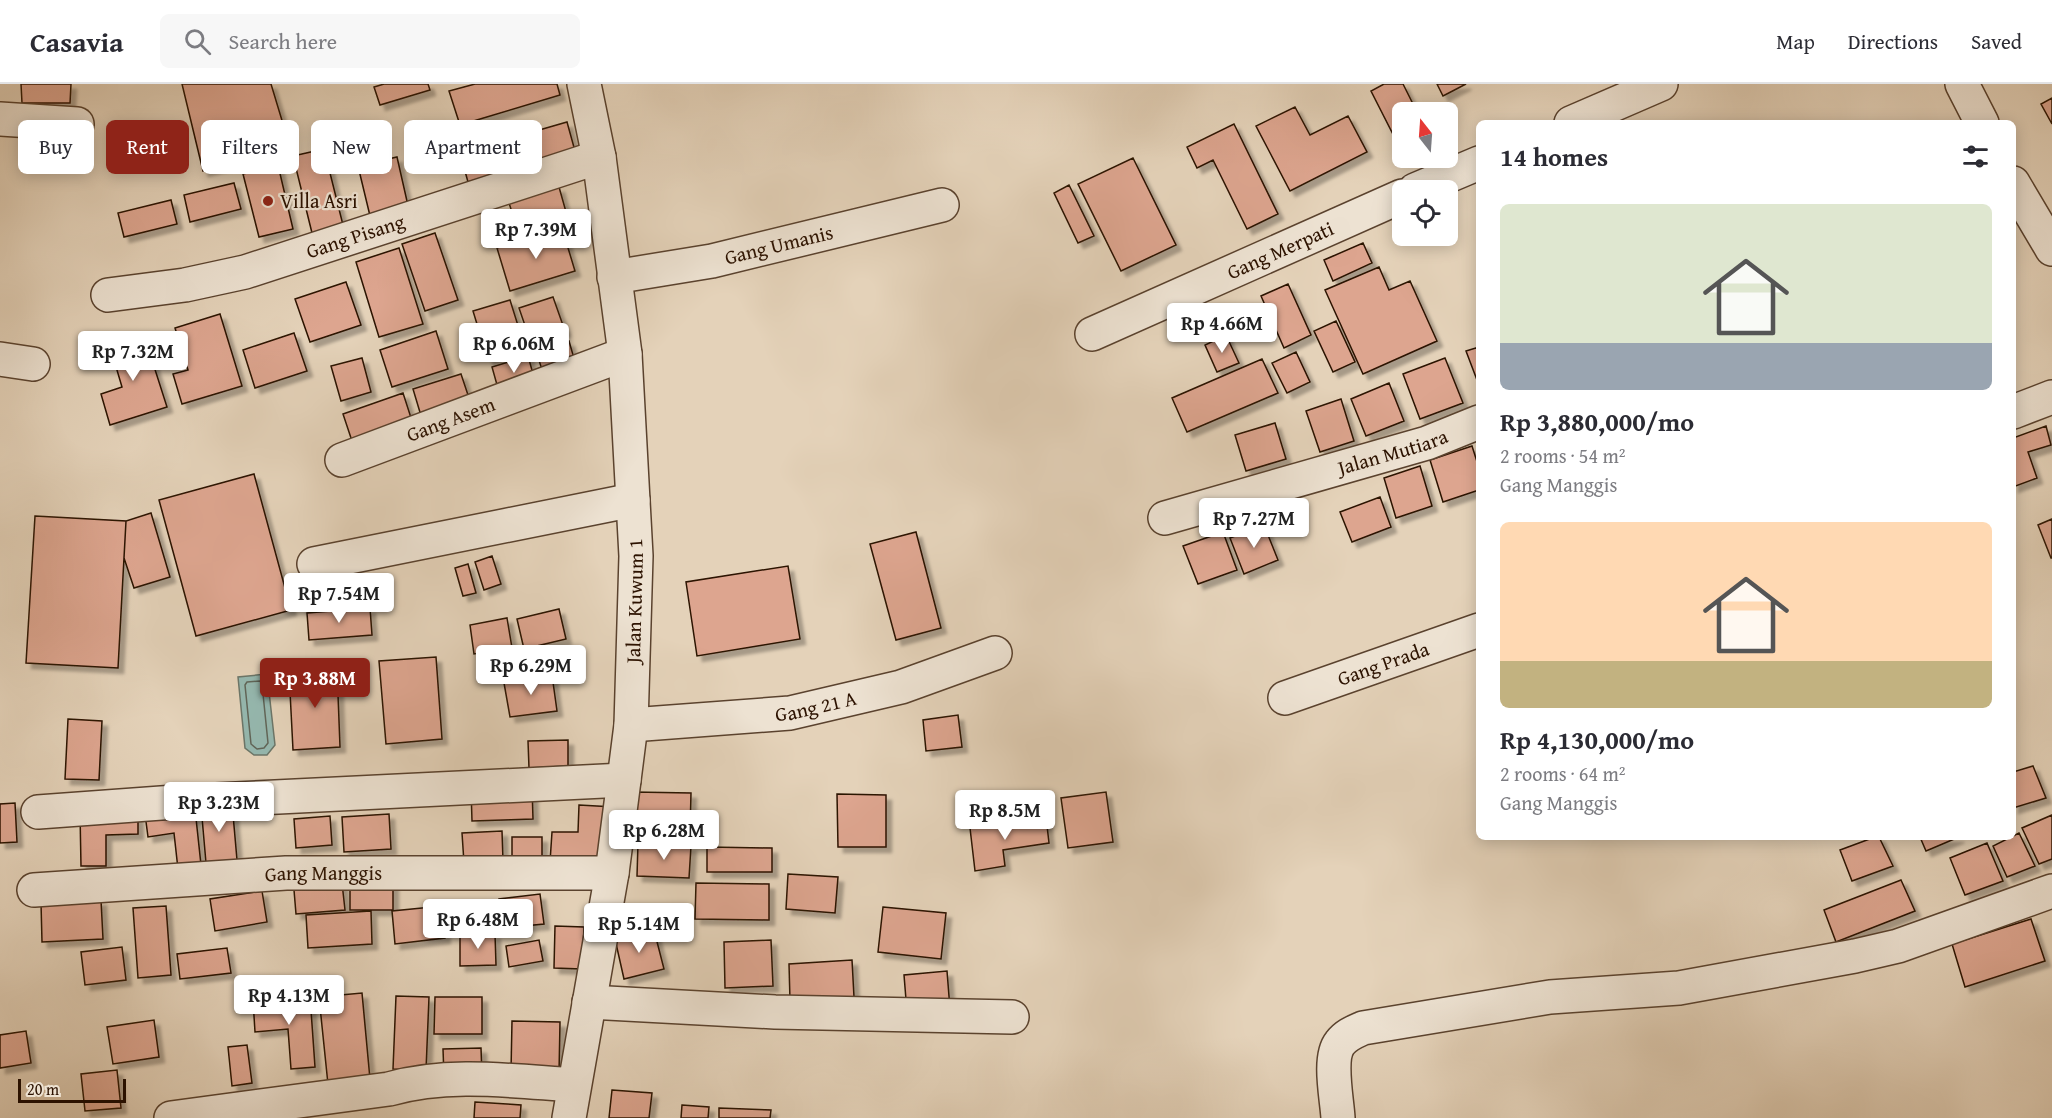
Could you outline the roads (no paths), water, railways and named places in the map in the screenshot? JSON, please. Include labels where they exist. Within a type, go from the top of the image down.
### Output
[{"type":"street","name":"Jalan Kuwum 1","points":[[569,1118],[612,873],[631,725],[636,556],[625,354],[599,157],[584,84]]},
{"type":"street","points":[[1578,120],[1661,84]]},
{"type":"street","points":[[1962,84],[1980,120]]},
{"type":"street","points":[[0,119],[18,120]]},
{"type":"street","name":"Gang Pisang","points":[[108,295],[185,285],[245,272],[599,157]]},
{"type":"street","points":[[1439,180],[1476,164]]},
{"type":"street","points":[[2016,188],[2052,249]]},
{"type":"street","name":"Gang Merpati","points":[[1092,334],[1392,200]]},
{"type":"street","name":"Gang Umanis","points":[[614,277],[712,261],[942,205]]},
{"type":"street","name":"Gang Asem","points":[[342,460],[625,354]]},
{"type":"street","points":[[0,359],[33,364]]},
{"type":"street","points":[[2016,411],[2052,398]]},
{"type":"street","name":"Jalan Mutiara","points":[[1165,518],[1427,443],[1476,423]]},
{"type":"street","points":[[314,564],[633,500]]},
{"type":"street","name":"Gang Prada","points":[[1285,698],[1476,631]]},
{"type":"street","name":"Gang 21 A","points":[[631,725],[790,713],[901,687],[995,653]]},
{"type":"street","points":[[38,812],[175,802],[624,780]]},
{"type":"street","name":"Gang Manggis","points":[[34,890],[286,873],[612,873]]},
{"type":"street","points":[[1338,1118],[1334,1058],[1338,1045],[1349,1034],[1363,1028],[1550,997],[1679,988],[1855,956],[1898,946],[2052,891]]},
{"type":"street","points":[[589,1002],[775,1012],[1012,1017]]},
{"type":"street","points":[[171,1118],[389,1089],[413,1082],[446,1079],[574,1085]]},
{"type":"water","points":[[267,674],[275,745],[267,755],[254,755],[245,748],[238,677]]},
{"type":"place","name":"Villa Asri","points":[[268,201]]}]
